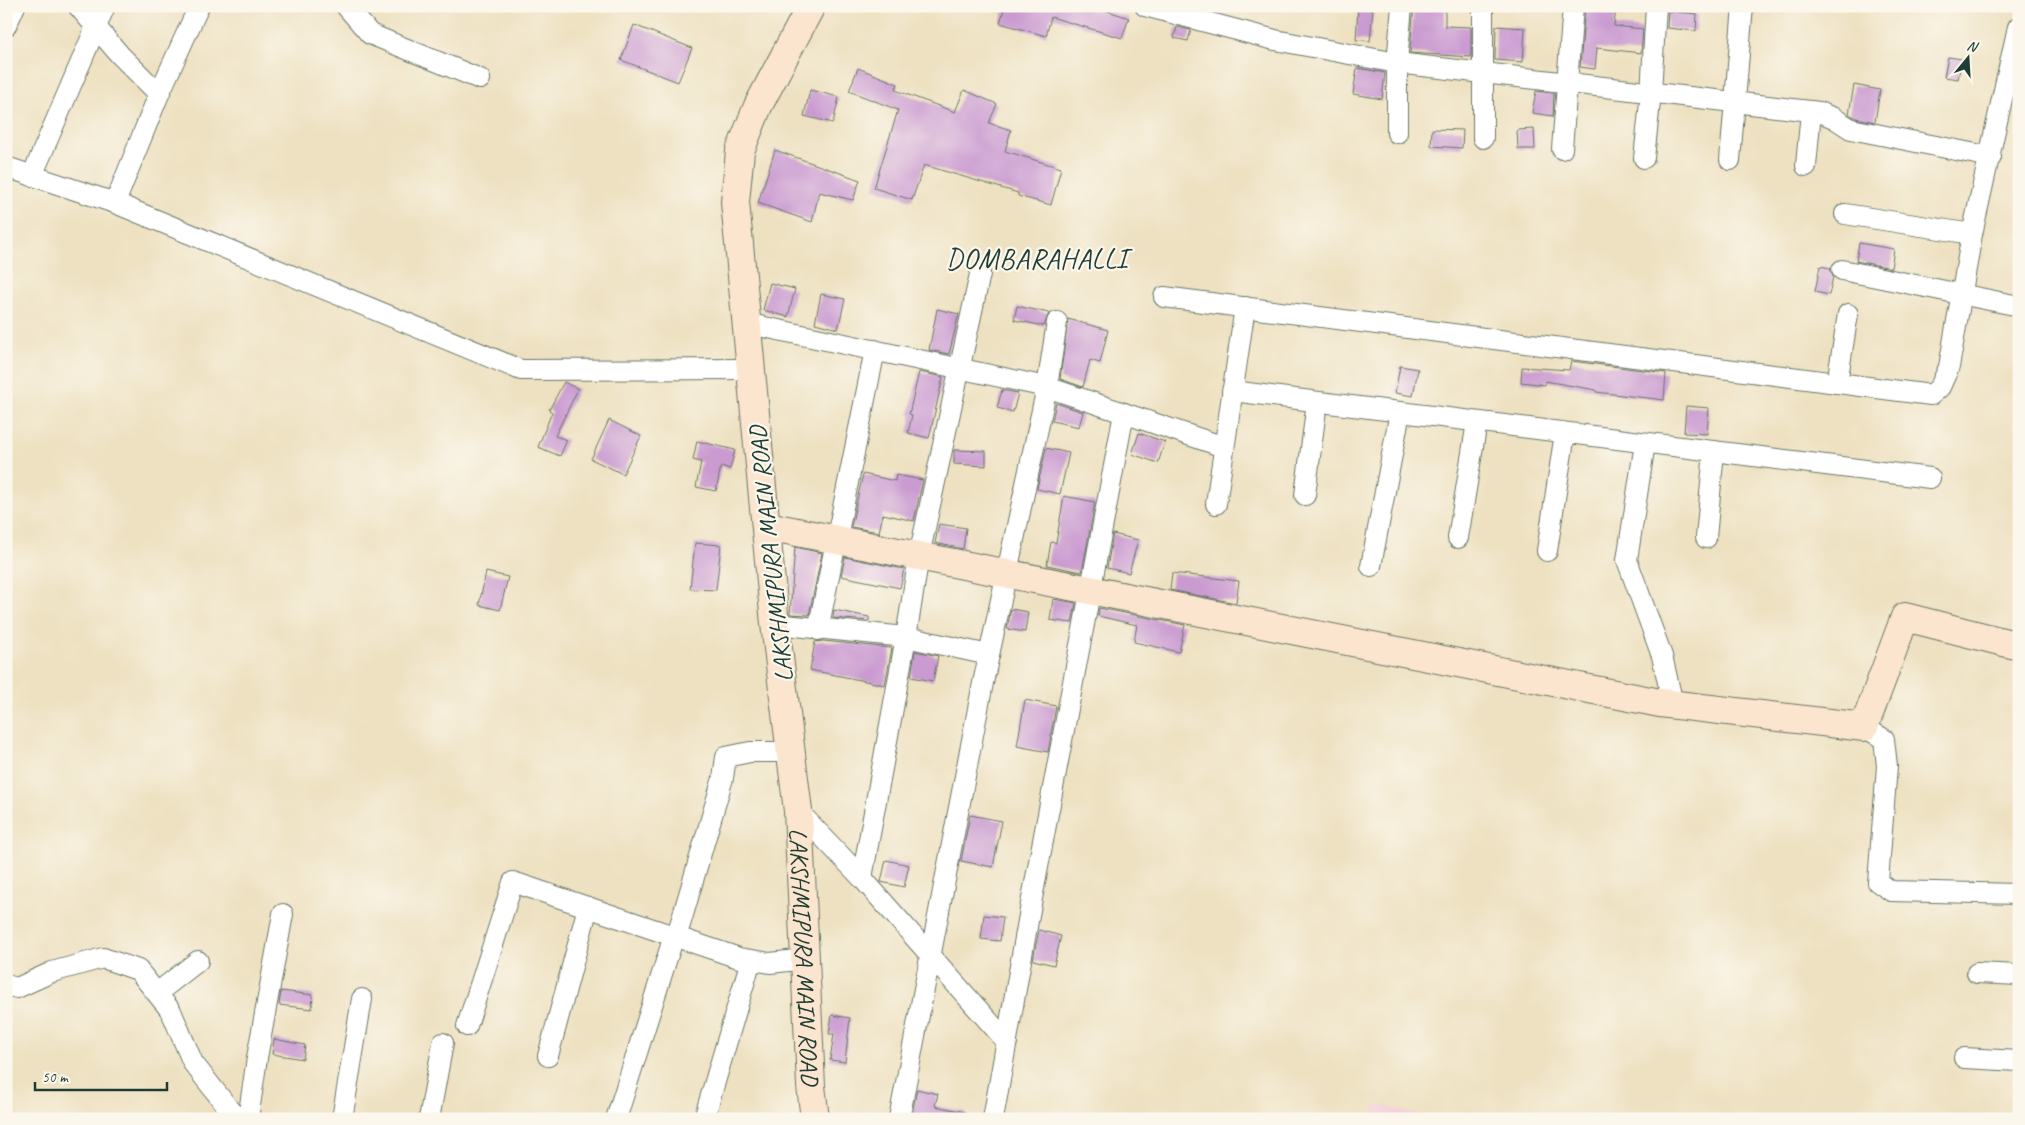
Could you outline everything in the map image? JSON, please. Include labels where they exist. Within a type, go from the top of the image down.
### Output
[{"type":"street","points":[[6,26],[15,6]]},
{"type":"street","points":[[78,6],[159,94]]},
{"type":"street","points":[[32,176],[105,6]]},
{"type":"street","points":[[115,203],[159,94],[199,6]]},
{"type":"street","points":[[346,6],[370,34],[480,80]]},
{"type":"street","name":"LAKSHMIPURA MAIN ROAD","points":[[811,6],[758,106],[740,151],[735,202],[749,369],[760,444],[775,624],[798,811],[811,1086],[815,1119]]},
{"type":"street","points":[[1145,6],[1276,40],[1397,63],[1811,111],[1834,118],[1850,128],[1991,157]]},
{"type":"street","points":[[1397,133],[1397,63],[1402,6]]},
{"type":"street","points":[[1483,6],[1483,138]]},
{"type":"street","points":[[1562,150],[1573,6]]},
{"type":"street","points":[[1644,158],[1651,93],[1656,6]]},
{"type":"street","points":[[1730,160],[1743,6]]},
{"type":"street","points":[[1164,297],[1931,395],[1940,387],[1949,367],[1972,234],[1991,157],[2018,27]]},
{"type":"street","points":[[1806,166],[1811,111]]},
{"type":"street","points":[[6,167],[115,203],[521,370],[749,369]]},
{"type":"street","points":[[1845,214],[1972,234]]},
{"type":"street","points":[[1842,270],[2019,306]]},
{"type":"street","points":[[862,878],[919,556],[980,274]]},
{"type":"street","points":[[1216,504],[1245,307]]},
{"type":"street","points":[[1837,383],[1848,314]]},
{"type":"street","points":[[900,1119],[988,654],[1047,387],[1057,322]]},
{"type":"street","points":[[745,323],[1047,387],[1224,447]]},
{"type":"street","points":[[818,630],[875,350]]},
{"type":"street","points":[[1232,391],[1930,478]]},
{"type":"street","points":[[1305,496],[1317,402]]},
{"type":"street","points":[[1371,566],[1400,412]]},
{"type":"street","points":[[993,1119],[1124,413]]},
{"type":"street","points":[[1458,538],[1477,422]]},
{"type":"street","points":[[1548,551],[1565,433]]},
{"type":"street","points":[[1645,443],[1627,560],[1662,656],[1673,704]]},
{"type":"street","points":[[1706,538],[1714,451]]},
{"type":"street","points":[[767,526],[1673,704],[1864,727],[1884,740],[1887,766],[1878,882],[1891,891],[2019,894]]},
{"type":"street","points":[[1864,727],[1905,616],[2019,646]]},
{"type":"street","points":[[775,624],[818,630],[906,637],[988,654]]},
{"type":"street","points":[[616,1119],[674,936],[680,925],[723,778],[726,757],[750,752],[791,752]]},
{"type":"street","points":[[798,811],[862,878],[1007,1042]]},
{"type":"street","points":[[467,1026],[513,882],[751,960],[770,963],[806,959]]},
{"type":"street","points":[[548,1056],[588,907]]},
{"type":"street","points":[[248,1119],[256,1058],[283,914]]},
{"type":"street","points":[[6,986],[17,988],[52,972],[104,958],[138,970],[171,1010],[193,1063],[237,1119]]},
{"type":"street","points":[[704,1119],[751,960]]},
{"type":"street","points":[[157,993],[198,961]]},
{"type":"street","points":[[1978,973],[2019,975]]},
{"type":"street","points":[[342,1119],[362,999]]},
{"type":"street","points":[[429,1119],[443,1043]]},
{"type":"street","points":[[1964,1058],[2019,1061]]},
{"type":"shaded area","points":[[1376,1104],[1436,1119],[1371,1119]]},
{"type":"building","points":[[1005,6],[1093,6],[1129,18],[1122,38],[1051,17],[1046,36],[1000,23]]},
{"type":"building","points":[[1414,6],[1445,6],[1445,26],[1471,27],[1471,57],[1410,53]]},
{"type":"building","points":[[1585,6],[1616,6],[1614,26],[1643,29],[1641,53],[1597,48],[1595,69],[1580,67]]},
{"type":"building","points":[[1358,8],[1373,10],[1370,41],[1356,40]]},
{"type":"building","points":[[1668,11],[1697,14],[1696,31],[1667,28]]},
{"type":"building","points":[[634,25],[692,48],[678,82],[621,60]]},
{"type":"building","points":[[1496,26],[1525,28],[1523,62],[1495,60]]},
{"type":"building","points":[[1177,27],[1191,30],[1188,41],[1174,38]]},
{"type":"building","points":[[1948,57],[1962,59],[1958,79],[1944,77]]},
{"type":"building","points":[[858,68],[898,84],[895,90],[955,112],[964,90],[997,104],[989,123],[1011,130],[1005,151],[1061,168],[1051,205],[1018,196],[1018,193],[924,165],[912,200],[874,188],[898,110],[849,91]]},
{"type":"building","points":[[1357,68],[1385,73],[1382,99],[1353,94]]},
{"type":"building","points":[[1854,85],[1880,90],[1875,122],[1856,118],[1849,114]]},
{"type":"building","points":[[810,90],[839,97],[833,123],[804,116]]},
{"type":"building","points":[[1536,91],[1554,93],[1553,116],[1532,113]]},
{"type":"building","points":[[1432,129],[1463,130],[1462,148],[1431,146]]},
{"type":"building","points":[[1534,129],[1535,149],[1518,149],[1517,130]]},
{"type":"building","points":[[775,150],[860,180],[853,200],[819,192],[812,222],[758,203]]},
{"type":"building","points":[[1859,243],[1894,249],[1891,268],[1856,261]]},
{"type":"building","points":[[1820,266],[1830,268],[1833,277],[1829,295],[1815,292]]},
{"type":"building","points":[[770,283],[795,289],[788,317],[763,310]]},
{"type":"building","points":[[821,294],[845,299],[838,329],[815,323]]},
{"type":"building","points":[[1017,306],[1049,313],[1044,326],[1014,320]]},
{"type":"building","points":[[937,309],[959,314],[949,354],[929,350]]},
{"type":"building","points":[[1068,319],[1108,330],[1100,363],[1090,360],[1083,387],[1060,379]]},
{"type":"building","points":[[1571,361],[1666,373],[1664,400],[1596,392],[1596,390],[1545,381],[1545,385],[1521,382],[1522,367],[1569,370]]},
{"type":"building","points":[[1400,366],[1418,369],[1413,396],[1395,393]]},
{"type":"building","points":[[919,372],[943,377],[929,438],[908,433],[912,415],[909,414]]},
{"type":"building","points":[[564,382],[578,389],[555,436],[567,440],[560,456],[538,447],[552,412],[549,410]]},
{"type":"building","points":[[1002,390],[1018,393],[1013,412],[997,408]]},
{"type":"building","points":[[1056,403],[1083,412],[1079,427],[1052,421]]},
{"type":"building","points":[[1686,406],[1709,408],[1707,434],[1684,433]]},
{"type":"building","points":[[609,420],[641,436],[623,474],[591,459]]},
{"type":"building","points":[[1139,433],[1165,442],[1158,463],[1132,454]]},
{"type":"building","points":[[697,441],[735,450],[730,469],[721,466],[716,491],[696,487],[701,462],[693,460]]},
{"type":"building","points":[[1046,448],[1069,453],[1060,494],[1037,489]]},
{"type":"building","points":[[954,450],[986,451],[986,466],[954,464]]},
{"type":"building","points":[[863,474],[895,481],[896,475],[923,480],[914,521],[883,514],[879,532],[851,527]]},
{"type":"building","points":[[1064,496],[1095,502],[1082,572],[1047,565],[1051,542],[1056,543]]},
{"type":"building","points":[[939,524],[966,528],[963,549],[935,543]]},
{"type":"building","points":[[1113,534],[1138,540],[1129,573],[1107,568]]},
{"type":"building","points":[[695,543],[721,545],[716,590],[690,589]]},
{"type":"building","points":[[795,547],[822,553],[809,615],[790,614]]},
{"type":"building","points":[[845,557],[904,569],[900,588],[841,576]]},
{"type":"building","points":[[486,572],[508,577],[500,610],[479,605]]},
{"type":"building","points":[[1172,573],[1239,581],[1236,603],[1170,590]]},
{"type":"building","points":[[1053,599],[1076,603],[1072,623],[1050,620]]},
{"type":"building","points":[[1099,608],[1185,625],[1179,652],[1134,642],[1137,625],[1098,616]]},
{"type":"building","points":[[1011,609],[1028,612],[1025,632],[1007,629]]},
{"type":"building","points":[[834,610],[869,617],[869,621],[833,618]]},
{"type":"building","points":[[823,641],[892,648],[885,685],[810,670],[815,642]]},
{"type":"building","points":[[915,651],[938,656],[933,681],[911,677]]},
{"type":"building","points":[[1025,700],[1056,706],[1048,752],[1017,746]]},
{"type":"building","points":[[970,815],[1002,821],[993,867],[961,861]]},
{"type":"building","points":[[886,860],[909,865],[904,887],[881,882]]},
{"type":"building","points":[[984,915],[1003,917],[1000,941],[981,939]]},
{"type":"building","points":[[1039,930],[1061,936],[1054,965],[1033,960]]},
{"type":"building","points":[[281,991],[313,995],[312,1009],[279,1005]]},
{"type":"building","points":[[832,1015],[850,1018],[845,1062],[830,1060],[834,1034],[829,1034]]},
{"type":"building","points":[[274,1039],[305,1045],[303,1059],[272,1054]]},
{"type":"building","points":[[917,1089],[938,1094],[935,1106],[965,1112],[965,1119],[911,1119]]},
{"type":"district","name":"DOMBARAHALLI","points":[[1037,258]]}]
